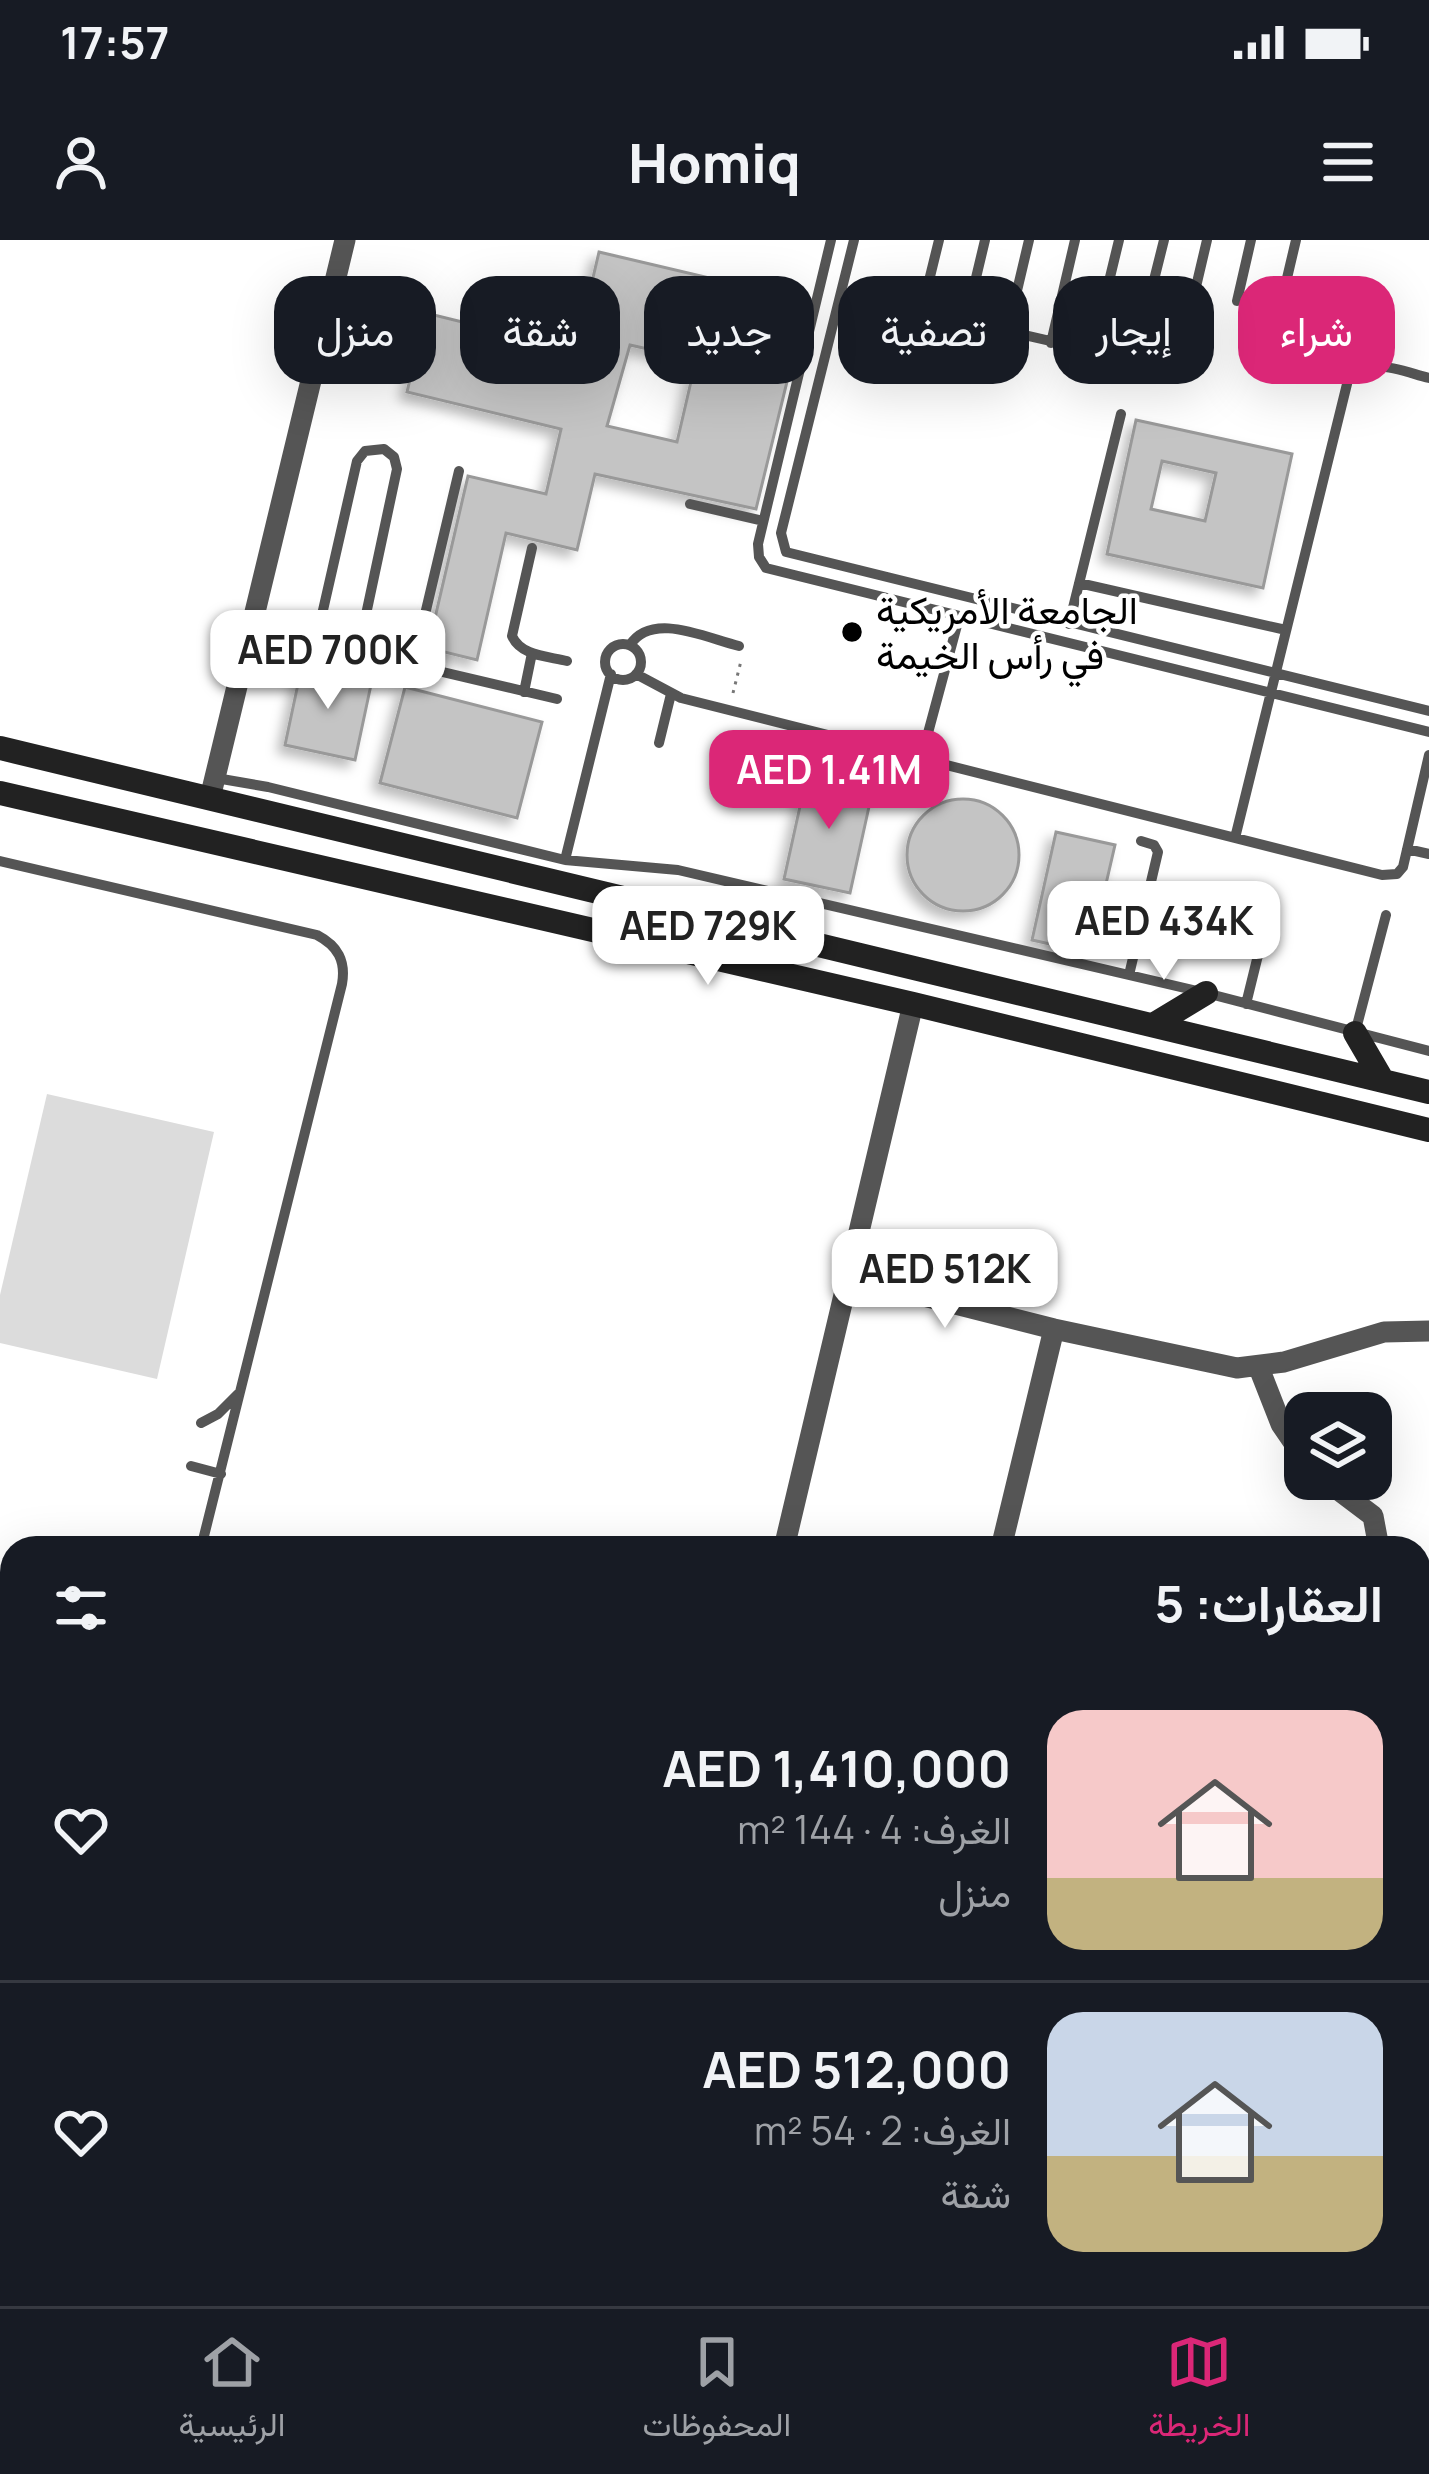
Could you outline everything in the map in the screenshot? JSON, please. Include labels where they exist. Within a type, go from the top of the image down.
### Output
[{"type":"main road","points":[[0,748],[212,788],[1429,1091]]},
{"type":"main road","points":[[5,800],[913,1004],[1429,1130]]},
{"type":"main road","points":[[1153,1025],[1206,993]]},
{"type":"main road","points":[[1355,1033],[1383,1081]]},
{"type":"street","points":[[212,788],[345,240]]},
{"type":"street","points":[[787,1536],[913,1004]]},
{"type":"street","points":[[849,1277],[1219,1366],[1259,1368],[1384,1332],[1429,1331]]},
{"type":"street","points":[[1004,1536],[1054,1329]]},
{"type":"street","points":[[1259,1368],[1284,1428]]},
{"type":"street","points":[[1352,1500],[1373,1516],[1377,1536]]},
{"type":"lane","points":[[831,240],[758,544],[766,568],[1429,732]]},
{"type":"lane","points":[[766,568],[777,566],[783,548],[854,240]]},
{"type":"lane","points":[[932,276],[939,240]]},
{"type":"lane","points":[[977,276],[986,240]]},
{"type":"lane","points":[[1020,276],[1029,240]]},
{"type":"lane","points":[[1051,343],[1075,240]]},
{"type":"lane","points":[[1029,338],[1081,348],[1094,340],[1119,240]]},
{"type":"lane","points":[[1155,276],[1164,240]]},
{"type":"lane","points":[[1198,276],[1207,240]]},
{"type":"lane","points":[[1237,301],[1251,240]]},
{"type":"lane","points":[[1288,276],[1296,240]]},
{"type":"lane","points":[[1235,838],[1348,380],[1358,369],[1373,365],[1429,378]]},
{"type":"lane","points":[[1069,624],[1121,414]]},
{"type":"lane","points":[[321,619],[357,460],[365,451],[384,449],[394,457],[397,469],[358,652]]},
{"type":"lane","points":[[413,665],[459,471]]},
{"type":"lane","points":[[689,504],[763,521]]},
{"type":"lane","points":[[758,544],[1429,711]]},
{"type":"lane","points":[[532,548],[512,635],[520,649],[568,661]]},
{"type":"lane","points":[[1079,583],[1286,630]]},
{"type":"lane","points":[[921,759],[959,618]]},
{"type":"lane","points":[[250,626],[285,628],[310,641],[557,699]]},
{"type":"lane","points":[[630,645],[640,632],[655,627],[739,646]]},
{"type":"lane","points":[[565,860],[611,674],[607,655],[616,645],[630,645]]},
{"type":"lane","points":[[611,674],[624,680],[636,674],[641,662],[630,645]]},
{"type":"lane","points":[[524,692],[532,653]]},
{"type":"lane","points":[[636,674],[671,694],[729,710],[1382,875],[1401,871],[1429,755]]},
{"type":"lane","points":[[659,742],[671,694]]},
{"type":"lane","points":[[212,788],[268,787],[565,860],[678,870],[1206,993],[1429,1052]]},
{"type":"lane","points":[[1129,975],[1158,852],[1154,845],[1141,841]]},
{"type":"lane","points":[[1408,849],[1429,854]]},
{"type":"lane","points":[[0,861],[317,935],[337,949],[342,960],[342,984],[204,1536]]},
{"type":"lane","points":[[1355,1033],[1386,915]]},
{"type":"lane","points":[[1246,1004],[1262,938]]},
{"type":"lane","points":[[201,1423],[232,1401],[243,1386]]},
{"type":"lane","points":[[191,1466],[221,1474]]},
{"type":"path","points":[[729,710],[744,648],[739,646]]},
{"type":"shaded area","points":[[47,1094],[214,1132],[157,1379],[0,1343],[0,1295]]},
{"type":"building","points":[[599,252],[701,276],[644,276],[644,348],[630,345],[620,380],[620,276],[593,276]]},
{"type":"building","points":[[436,315],[460,321],[460,384],[619,384],[607,426],[677,442],[690,384],[786,384],[756,509],[595,474],[577,550],[506,533],[477,660],[428,648],[468,476],[546,494],[561,429],[407,392],[409,384],[436,384]]},
{"type":"building","points":[[1136,420],[1292,454],[1263,588],[1107,554]],"holes":[[[1162,461],[1216,473],[1205,521],[1151,509]]]},
{"type":"building","points":[[302,665],[372,680],[355,760],[285,745]]},
{"type":"building","points":[[405,687],[542,722],[517,818],[380,783]]},
{"type":"building","points":[[808,770],[874,784],[850,893],[784,879]]},
{"type":"building","points":[[963,799],[984,804],[1002,816],[1014,834],[1019,855],[1014,876],[1002,894],[984,906],[963,911],[942,906],[924,894],[912,876],[907,855],[912,834],[924,816],[942,804]]},
{"type":"building","points":[[1056,832],[1115,845],[1090,953],[1032,940]]},
{"type":"place","name":"الجامعة الأمريكية في رأس الخيمة","points":[[852,632]]}]
